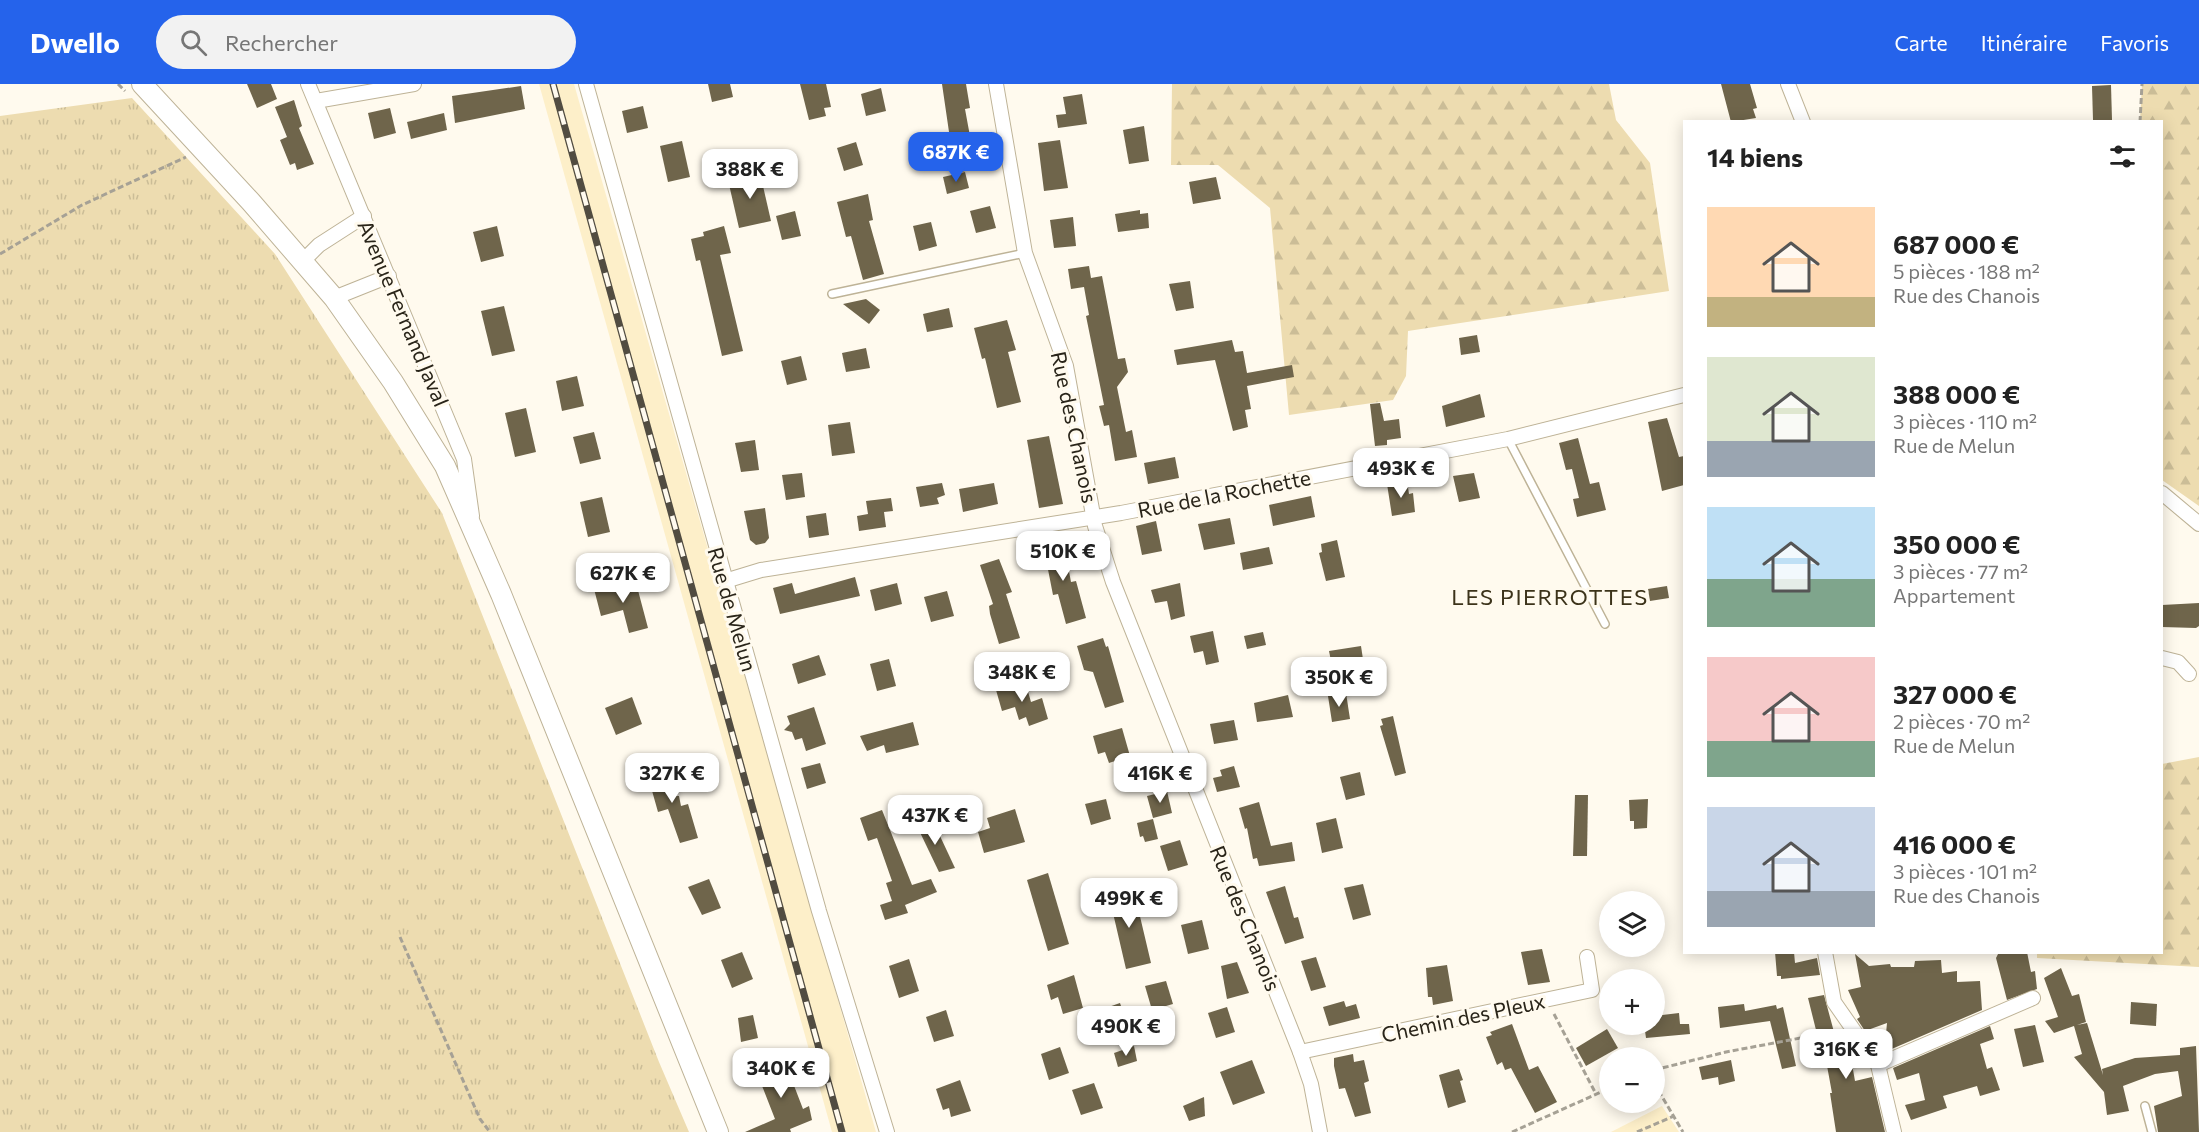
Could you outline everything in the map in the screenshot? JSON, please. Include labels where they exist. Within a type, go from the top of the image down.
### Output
[{"type":"main road","points":[[137,91],[303,261],[334,298],[393,382],[439,457],[474,530],[718,1132]]},
{"type":"street","name":"Avenue Fernand Javal","points":[[308,84],[464,459],[474,530]]},
{"type":"street","points":[[316,101],[414,84]]},
{"type":"street","name":"Rue de Melun","points":[[586,84],[819,911],[887,1132]]},
{"type":"street","name":"Rue des Chanois","points":[[996,84],[1025,253],[1066,366],[1094,518],[1113,582],[1300,1052],[1311,1084],[1320,1132]]},
{"type":"street","points":[[1788,84],[1802,120]]},
{"type":"street","points":[[303,261],[319,244],[364,216]]},
{"type":"street","points":[[334,298],[389,276]]},
{"type":"street","name":"Rue de la Rochette","points":[[725,581],[761,570],[1094,518],[1508,439],[1683,395]]},
{"type":"street","points":[[2163,494],[2199,524]]},
{"type":"street","points":[[2163,658],[2178,662],[2189,674]]},
{"type":"street","points":[[1825,954],[1834,1002],[1878,1065],[1893,1132]]},
{"type":"street","name":"Chemin des Pleux","points":[[1300,1052],[1592,990],[1587,957]]},
{"type":"street","points":[[1878,1065],[2033,998]]},
{"type":"lane","points":[[832,294],[1025,253]]},
{"type":"lane","points":[[1508,439],[1605,624]]},
{"type":"lane","points":[[2145,1106],[2152,1132]]},
{"type":"path","points":[[118,84],[137,91]]},
{"type":"path","points":[[2140,120],[2142,84]]},
{"type":"path","points":[[178,148],[194,166]]},
{"type":"path","points":[[0,254],[82,205],[186,157]]},
{"type":"path","points":[[400,937],[471,1099],[490,1132]]},
{"type":"path","points":[[1546,999],[1596,1095]]},
{"type":"path","points":[[1665,1067],[1726,1052],[1838,1031],[1846,1019]]},
{"type":"path","points":[[1512,1132],[1599,1094]]},
{"type":"path","points":[[1665,1101],[1683,1132]]},
{"type":"path","points":[[1637,1132],[1674,1116]]},
{"type":"shaded area","points":[[539,84],[574,84],[876,1132],[832,1132]]},
{"type":"shaded area","points":[[1665,1111],[1679,1132],[1611,1132],[1648,1113],[1665,1113]]},
{"type":"green space","points":[[1172,84],[1609,84],[1616,120],[1650,163],[1669,291],[1408,331],[1406,376],[1393,400],[1289,415],[1270,208],[1218,165],[1171,165]]},
{"type":"green space","points":[[2142,84],[2199,84],[2199,506],[2163,481],[2163,120],[2140,120]]},
{"type":"green space","points":[[132,98],[275,254],[442,513],[659,1062],[689,1132],[0,1132],[0,116]]},
{"type":"green space","points":[[2199,757],[2199,967],[2037,958],[2037,954],[2163,954],[2163,764]]},
{"type":"building","points":[[247,84],[271,84],[277,99],[257,108]]},
{"type":"building","points":[[708,84],[730,84],[733,97],[712,102]]},
{"type":"building","points":[[800,84],[826,84],[831,107],[824,108],[826,116],[809,120]]},
{"type":"building","points":[[942,84],[966,84],[970,108],[965,109],[976,169],[955,173]]},
{"type":"building","points":[[1721,84],[1750,84],[1757,108],[1753,109],[1756,118],[1730,120]]},
{"type":"building","points":[[2111,85],[2112,120],[2093,120],[2092,86]]},
{"type":"building","points":[[521,86],[525,109],[455,123],[452,96]]},
{"type":"building","points":[[881,88],[886,111],[866,116],[861,94]]},
{"type":"building","points":[[1082,94],[1087,124],[1058,128],[1056,115],[1066,114],[1063,97]]},
{"type":"building","points":[[294,100],[302,126],[299,128],[314,164],[297,170],[295,163],[290,165],[280,140],[287,137],[275,107]]},
{"type":"building","points":[[643,106],[648,128],[627,133],[622,111]]},
{"type":"building","points":[[390,108],[396,133],[374,139],[368,113]]},
{"type":"building","points":[[444,113],[447,130],[411,139],[407,122]]},
{"type":"building","points":[[1144,126],[1149,161],[1129,164],[1123,130]]},
{"type":"building","points":[[1060,140],[1068,188],[1044,191],[1038,143]]},
{"type":"building","points":[[682,141],[690,177],[668,182],[660,146]]},
{"type":"building","points":[[856,142],[863,165],[844,171],[837,148]]},
{"type":"building","points":[[965,172],[969,188],[947,194],[943,177]]},
{"type":"building","points":[[760,173],[771,221],[739,228],[728,180]]},
{"type":"building","points":[[1216,177],[1221,199],[1193,204],[1189,182]]},
{"type":"building","points":[[868,194],[873,220],[869,221],[884,274],[863,280],[851,236],[846,237],[837,202]]},
{"type":"building","points":[[990,206],[996,228],[976,233],[970,211]]},
{"type":"building","points":[[1140,210],[1140,214],[1148,213],[1149,228],[1118,232],[1115,214]]},
{"type":"building","points":[[795,211],[801,236],[782,240],[776,216]]},
{"type":"building","points":[[1073,217],[1076,246],[1054,248],[1050,220]]},
{"type":"building","points":[[931,222],[937,246],[919,251],[913,226]]},
{"type":"building","points":[[497,226],[504,256],[481,262],[473,232]]},
{"type":"building","points":[[724,226],[731,253],[720,255],[743,351],[722,356],[700,260],[696,261],[691,239],[704,236],[703,232]]},
{"type":"building","points":[[1089,266],[1091,278],[1102,276],[1118,359],[1125,358],[1128,372],[1117,387],[1126,432],[1132,430],[1137,457],[1115,461],[1109,425],[1104,426],[1099,406],[1104,405],[1086,316],[1089,315],[1084,287],[1071,289],[1068,269]]},
{"type":"building","points":[[1190,281],[1194,308],[1176,311],[1169,284]]},
{"type":"building","points":[[866,299],[880,310],[869,324],[843,304]]},
{"type":"building","points":[[504,306],[515,351],[492,356],[481,311]]},
{"type":"building","points":[[949,308],[953,327],[927,332],[923,314]]},
{"type":"building","points":[[1007,320],[1016,350],[1008,352],[1021,402],[997,408],[985,358],[982,359],[974,328]]},
{"type":"building","points":[[1477,335],[1480,352],[1461,355],[1459,338]]},
{"type":"building","points":[[1232,340],[1235,352],[1243,351],[1247,373],[1292,365],[1294,377],[1247,386],[1251,409],[1245,410],[1248,427],[1233,431],[1215,360],[1177,365],[1174,350]]},
{"type":"building","points":[[866,348],[870,368],[846,372],[842,353]]},
{"type":"building","points":[[801,356],[807,380],[787,385],[781,361]]},
{"type":"building","points":[[577,376],[584,406],[562,411],[556,381]]},
{"type":"building","points":[[1480,394],[1485,417],[1446,427],[1442,406]]},
{"type":"building","points":[[1380,403],[1384,421],[1399,419],[1401,438],[1387,440],[1387,445],[1375,446],[1370,404]]},
{"type":"building","points":[[526,408],[536,452],[515,457],[505,413]]},
{"type":"building","points":[[1667,418],[1679,457],[1683,456],[1683,485],[1662,491],[1648,422]]},
{"type":"building","points":[[850,422],[855,453],[832,456],[828,425]]},
{"type":"building","points":[[594,432],[601,459],[580,464],[573,437]]},
{"type":"building","points":[[1049,436],[1063,504],[1039,508],[1027,440]]},
{"type":"building","points":[[1578,438],[1590,484],[1599,482],[1606,510],[1577,517],[1573,499],[1579,498],[1572,469],[1566,470],[1559,443]]},
{"type":"building","points":[[755,440],[759,470],[741,472],[735,443]]},
{"type":"building","points":[[1175,457],[1179,478],[1148,484],[1144,463]]},
{"type":"building","points":[[802,473],[805,497],[786,500],[782,475]]},
{"type":"building","points":[[1474,473],[1480,498],[1459,502],[1453,476]]},
{"type":"building","points":[[1407,481],[1409,494],[1413,493],[1415,512],[1392,516],[1387,484]]},
{"type":"building","points":[[942,483],[945,495],[937,498],[939,504],[920,507],[916,487]]},
{"type":"building","points":[[994,483],[998,504],[963,512],[959,489]]},
{"type":"building","points":[[1311,496],[1315,517],[1273,526],[1269,505]]},
{"type":"building","points":[[602,497],[610,532],[588,537],[580,502]]},
{"type":"building","points":[[891,498],[893,511],[884,512],[886,527],[859,531],[857,516],[868,514],[866,501]]},
{"type":"building","points":[[765,508],[769,538],[765,543],[756,545],[750,540],[744,511]]},
{"type":"building","points":[[826,513],[829,535],[809,538],[806,516]]},
{"type":"building","points":[[1230,518],[1235,544],[1204,550],[1198,524]]},
{"type":"building","points":[[1156,521],[1162,551],[1142,555],[1136,526]]},
{"type":"building","points":[[1063,540],[1071,582],[1076,581],[1086,618],[1066,624],[1058,594],[1053,595],[1043,544]]},
{"type":"building","points":[[1337,540],[1345,577],[1326,581],[1319,553],[1322,552],[1321,544]]},
{"type":"building","points":[[1269,547],[1273,564],[1243,570],[1240,553]]},
{"type":"building","points":[[999,559],[1012,592],[1006,594],[1020,638],[999,644],[990,614],[989,606],[993,604],[980,565]]},
{"type":"building","points":[[855,577],[860,596],[780,614],[773,588],[792,583],[795,594]]},
{"type":"building","points":[[635,579],[648,628],[629,633],[623,610],[601,616],[594,589]]},
{"type":"building","points":[[897,583],[902,604],[875,611],[870,590]]},
{"type":"building","points":[[1180,583],[1185,616],[1171,620],[1167,601],[1155,603],[1151,590]]},
{"type":"building","points":[[1667,586],[1669,598],[1650,601],[1648,589]]},
{"type":"building","points":[[947,591],[954,616],[931,622],[924,597]]},
{"type":"building","points":[[2199,603],[2199,626],[2196,628],[2163,627],[2163,605]]},
{"type":"building","points":[[1213,631],[1219,662],[1206,665],[1203,651],[1194,653],[1190,636]]},
{"type":"building","points":[[1263,632],[1266,645],[1247,649],[1244,636]]},
{"type":"building","points":[[1103,638],[1106,647],[1108,646],[1124,702],[1105,708],[1093,672],[1084,670],[1077,646]]},
{"type":"building","points":[[1361,646],[1364,666],[1333,671],[1329,651]]},
{"type":"building","points":[[819,655],[826,675],[798,684],[792,664]]},
{"type":"building","points":[[889,659],[896,686],[877,691],[870,664]]},
{"type":"building","points":[[1025,681],[1031,702],[1042,698],[1048,719],[1029,726],[1026,717],[1019,720],[1015,707],[1002,711],[996,690]]},
{"type":"building","points":[[1346,693],[1350,719],[1332,722],[1328,696]]},
{"type":"building","points":[[1288,695],[1293,717],[1257,722],[1254,703]]},
{"type":"building","points":[[632,697],[642,724],[616,735],[605,708]]},
{"type":"building","points":[[814,707],[826,744],[806,751],[802,738],[795,740],[792,732],[784,730],[790,724],[787,716]]},
{"type":"building","points":[[1393,716],[1406,773],[1395,776],[1380,726],[1383,725],[1381,719]]},
{"type":"building","points":[[1234,720],[1238,740],[1214,744],[1210,724]]},
{"type":"building","points":[[913,722],[919,745],[886,753],[884,745],[867,751],[860,736]]},
{"type":"building","points":[[1122,728],[1130,756],[1109,763],[1105,752],[1098,754],[1093,736]]},
{"type":"building","points":[[820,763],[826,783],[807,789],[801,768]]},
{"type":"building","points":[[1234,766],[1240,787],[1217,792],[1213,778],[1222,776],[1220,770]]},
{"type":"building","points":[[668,767],[681,806],[688,804],[698,838],[680,843],[668,809],[658,812],[647,773]]},
{"type":"building","points":[[1360,772],[1365,795],[1346,800],[1340,777]]},
{"type":"building","points":[[1167,791],[1172,813],[1153,818],[1147,796]]},
{"type":"building","points":[[1575,795],[1588,795],[1587,856],[1573,856]]},
{"type":"building","points":[[1106,799],[1111,819],[1091,825],[1085,804]]},
{"type":"building","points":[[1648,799],[1647,828],[1634,829],[1634,821],[1630,821],[1629,800]]},
{"type":"building","points":[[1259,802],[1271,846],[1292,842],[1295,861],[1259,866],[1257,858],[1253,859],[1247,828],[1245,829],[1239,808]]},
{"type":"building","points":[[1015,809],[1025,842],[984,853],[978,832],[990,828],[987,818]]},
{"type":"building","points":[[882,810],[912,885],[931,879],[937,892],[905,905],[908,913],[885,920],[880,905],[892,901],[886,883],[892,881],[877,838],[868,841],[860,818]]},
{"type":"building","points":[[1336,818],[1343,848],[1322,853],[1316,823]]},
{"type":"building","points":[[932,819],[955,868],[939,872],[916,824]]},
{"type":"building","points":[[1153,819],[1158,839],[1145,842],[1143,836],[1140,837],[1137,823]]},
{"type":"building","points":[[1180,840],[1188,865],[1168,871],[1160,846]]},
{"type":"building","points":[[1048,873],[1069,944],[1048,951],[1027,880]]},
{"type":"building","points":[[709,879],[721,908],[702,915],[688,887]]},
{"type":"building","points":[[1363,884],[1371,915],[1353,920],[1344,888]]},
{"type":"building","points":[[1285,886],[1294,918],[1298,917],[1304,938],[1285,944],[1266,892]]},
{"type":"building","points":[[1134,891],[1151,963],[1126,969],[1113,913],[1105,915],[1101,900]]},
{"type":"building","points":[[1202,920],[1209,949],[1188,954],[1181,925]]},
{"type":"building","points":[[1542,949],[1550,982],[1528,985],[1521,952]]},
{"type":"building","points":[[742,952],[753,979],[732,988],[721,960]]},
{"type":"building","points":[[1775,954],[1794,954],[1795,963],[1817,958],[1820,975],[1781,979],[1781,976],[1777,976]]},
{"type":"building","points":[[1855,954],[1869,966],[1890,964],[1891,967],[1914,967],[1915,961],[1941,960],[1942,973],[1957,971],[1957,982],[1980,981],[1982,1010],[1887,1051],[1885,1044],[1887,1023],[1865,1031],[1857,1019],[1860,1017],[1848,990],[1861,987]]},
{"type":"building","points":[[1998,954],[2027,954],[2031,972],[2035,971],[2037,989],[2007,1000],[1996,958]]},
{"type":"building","points":[[1316,957],[1326,987],[1311,991],[1301,961]]},
{"type":"building","points":[[909,959],[919,991],[899,998],[889,966]]},
{"type":"building","points":[[1237,962],[1249,993],[1227,999],[1221,966]]},
{"type":"building","points":[[1447,965],[1453,1001],[1433,1005],[1432,997],[1428,997],[1426,968]]},
{"type":"building","points":[[2061,968],[2072,996],[2079,994],[2086,1022],[2077,1025],[2087,1023],[2103,1075],[2102,1069],[2135,1058],[2180,1055],[2180,1048],[2196,1046],[2199,1132],[2158,1132],[2154,1106],[2182,1096],[2178,1071],[2155,1074],[2123,1086],[2129,1111],[2107,1115],[2104,1092],[2074,1057],[2082,1054],[2074,1026],[2054,1033],[2045,1021],[2058,1017],[2044,978]]},
{"type":"building","points":[[1074,975],[1083,1008],[1063,1014],[1058,997],[1051,1000],[1047,985]]},
{"type":"building","points":[[1166,981],[1173,1004],[1152,1010],[1145,986]]},
{"type":"building","points":[[1824,995],[1834,1032],[1839,1029],[1847,1065],[1852,1064],[1855,1081],[1872,1077],[1885,1132],[1836,1132],[1830,1093],[1832,1093],[1821,1033],[1817,1034],[1808,998]]},
{"type":"building","points":[[1344,1001],[1346,1007],[1356,1004],[1360,1018],[1329,1026],[1323,1007]]},
{"type":"building","points":[[2131,1002],[2157,1004],[2156,1026],[2130,1024]]},
{"type":"building","points":[[1120,1003],[1124,1015],[1104,1022],[1100,1010]]},
{"type":"building","points":[[1744,1004],[1745,1011],[1776,1005],[1777,1009],[1783,1007],[1796,1066],[1782,1069],[1770,1021],[1720,1028],[1718,1007]]},
{"type":"building","points":[[1227,1007],[1235,1032],[1216,1038],[1208,1013]]},
{"type":"building","points":[[946,1010],[954,1036],[934,1042],[926,1017]]},
{"type":"building","points":[[1679,1013],[1680,1024],[1689,1024],[1690,1034],[1646,1038],[1646,1035],[1665,1035],[1665,1015]]},
{"type":"building","points":[[753,1015],[758,1038],[741,1042],[738,1018]]},
{"type":"building","points":[[1512,1024],[1529,1070],[1538,1066],[1557,1102],[1535,1113],[1511,1068],[1505,1070],[1502,1062],[1497,1065],[1486,1037],[1492,1035],[1490,1032]]},
{"type":"building","points":[[2035,1025],[2044,1062],[2023,1067],[2014,1029]]},
{"type":"building","points":[[1990,1026],[1994,1039],[1980,1044],[1987,1069],[1992,1067],[2000,1090],[1980,1096],[1977,1086],[1943,1096],[1947,1108],[1911,1120],[1905,1105],[1925,1100],[1919,1073],[1897,1080],[1893,1068]]},
{"type":"building","points":[[1599,1034],[1610,1035],[1617,1047],[1599,1047],[1599,1059],[1586,1066],[1576,1048]]},
{"type":"building","points":[[1134,1046],[1137,1061],[1118,1067],[1114,1053]]},
{"type":"building","points":[[1060,1047],[1069,1073],[1049,1080],[1041,1054]]},
{"type":"building","points":[[1353,1054],[1354,1062],[1364,1060],[1369,1081],[1364,1083],[1371,1113],[1355,1117],[1345,1088],[1339,1089],[1334,1066],[1334,1058]]},
{"type":"building","points":[[783,1057],[803,1109],[809,1106],[812,1120],[790,1129],[791,1132],[745,1132],[775,1119],[755,1068]]},
{"type":"building","points":[[1252,1060],[1265,1093],[1233,1105],[1220,1072]]},
{"type":"building","points":[[1731,1060],[1735,1081],[1719,1085],[1718,1077],[1702,1080],[1699,1067]]},
{"type":"building","points":[[1459,1069],[1466,1102],[1448,1108],[1439,1075]]},
{"type":"building","points":[[960,1080],[971,1111],[951,1117],[949,1108],[943,1110],[936,1089]]},
{"type":"building","points":[[1094,1083],[1103,1108],[1081,1115],[1072,1090]]},
{"type":"building","points":[[1204,1097],[1205,1116],[1189,1121],[1183,1106]]},
{"type":"railway","points":[[553,84],[842,1132]]},
{"type":"district","name":"LES PIERROTTES","points":[[1550,596]]}]
